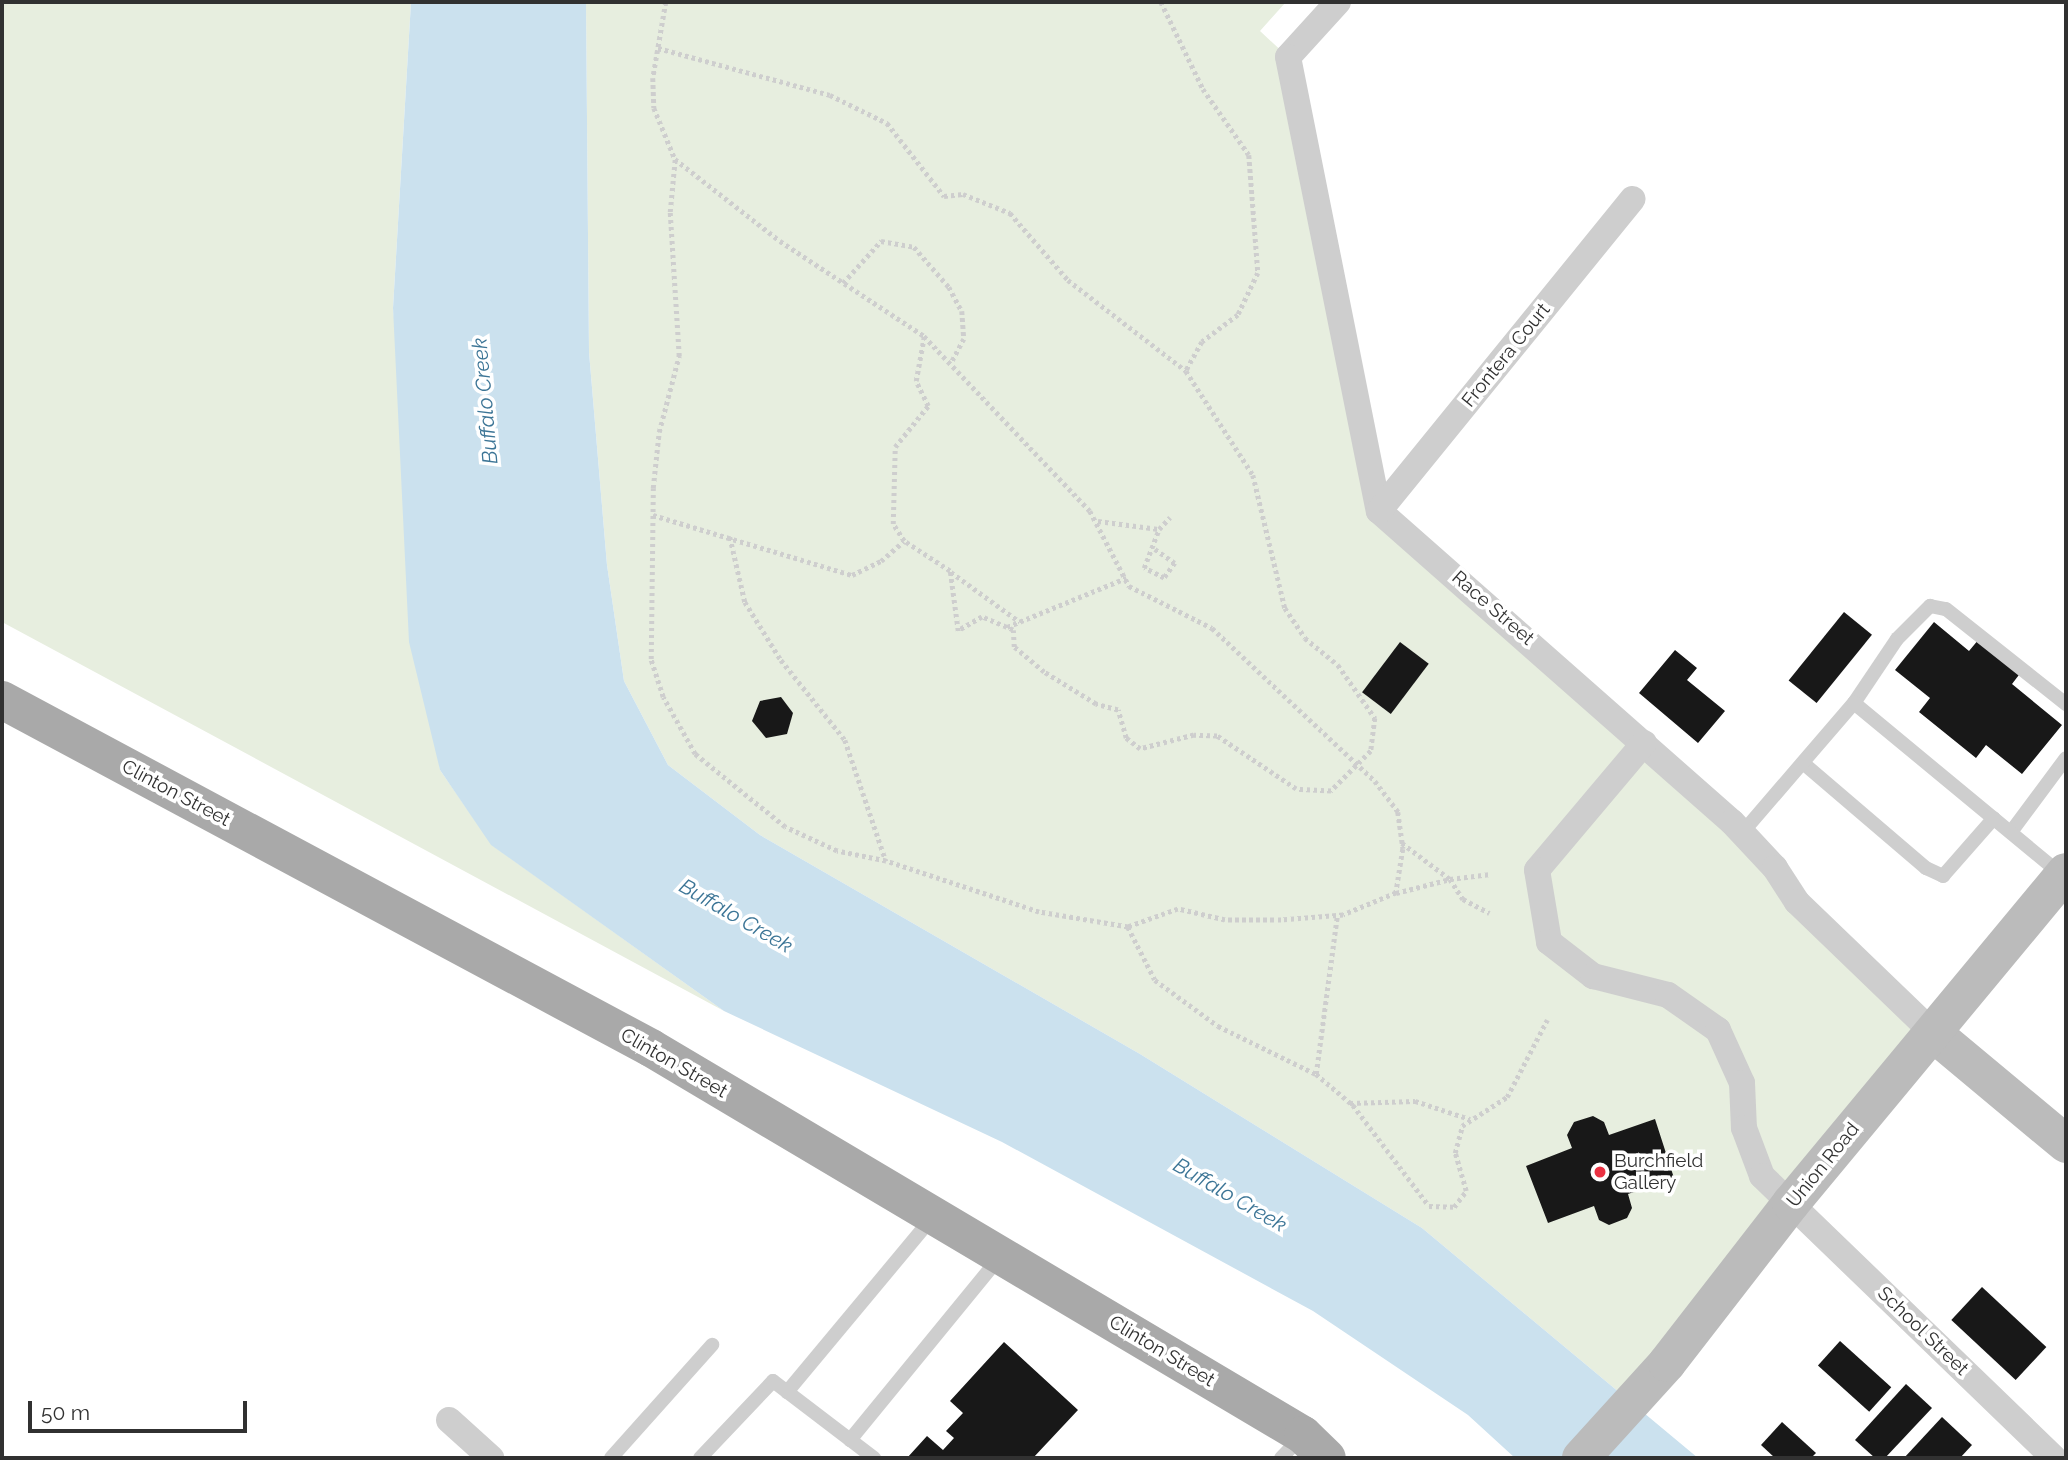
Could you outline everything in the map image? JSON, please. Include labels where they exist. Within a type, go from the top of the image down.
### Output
[{"type":"main road","name":"Clinton Street","points":[[3,703],[651,1048],[1001,1256],[1304,1450]]},
{"type":"main road","name":"Union Road","points":[[1581,1458],[1667,1363],[1791,1203],[2065,874]]},
{"type":"main road","points":[[1933,1032],[2066,1144]]},
{"type":"street","points":[[1338,2],[1288,57],[1379,510]]},
{"type":"street","name":"Frontera Court","points":[[1379,510],[1633,199]]},
{"type":"street","name":"Race Street","points":[[1379,510],[1742,833],[1797,902],[1933,1032]]},
{"type":"street","name":"School Street","points":[[1644,743],[1537,870],[1549,942],[1593,976],[1668,995],[1718,1030],[1742,1083],[1752,1160],[1791,1203],[2054,1458]]},
{"type":"street","points":[[449,1420],[491,1458]]},
{"type":"lane","points":[[1742,833],[1854,703],[1897,639],[1930,606],[1946,609],[2066,704]]},
{"type":"lane","points":[[1854,703],[2065,874]]},
{"type":"lane","points":[[2011,832],[2066,758]]},
{"type":"lane","points":[[1803,762],[1926,868],[1943,876],[1994,818]]},
{"type":"lane","points":[[787,1392],[934,1216]]},
{"type":"lane","points":[[850,1440],[1001,1256]]},
{"type":"lane","points":[[611,1458],[712,1345]]},
{"type":"lane","points":[[700,1458],[773,1381],[874,1458]]},
{"type":"path","points":[[666,2],[658,48],[654,108],[675,159],[697,181],[924,336],[952,362],[1097,521],[1129,586],[1175,613],[1212,628],[1358,763],[1398,811],[1402,843],[1396,893]]},
{"type":"path","points":[[1160,2],[1203,89],[1249,155],[1258,273],[1238,316],[1202,342],[1186,371]]},
{"type":"path","points":[[658,48],[831,95],[887,123],[944,196],[963,194],[1010,213],[1068,280],[1186,371],[1253,475],[1284,608],[1305,638],[1338,665],[1375,718],[1371,751],[1331,791],[1307,789],[1274,776],[1217,736],[1194,735],[1140,748],[1126,738],[1118,710],[1096,704],[1044,672],[1014,647],[1013,630],[982,617],[958,631],[950,571]]},
{"type":"path","points":[[675,159],[670,212],[679,356],[659,432],[653,488],[651,660],[663,697],[695,754],[785,827],[837,851],[887,861],[1039,912],[1128,927],[1178,909],[1225,920],[1337,916],[1396,893],[1450,879],[1489,874]]},
{"type":"path","points":[[843,283],[881,241],[914,247],[949,286],[962,311],[964,339],[952,362]]},
{"type":"path","points":[[924,336],[916,382],[928,406],[895,447],[893,524],[904,541],[1020,622]]},
{"type":"path","points":[[653,515],[852,575],[904,541]]},
{"type":"path","points":[[1155,549],[1175,563],[1164,578],[1144,568],[1155,549],[1159,529],[1170,517]]},
{"type":"path","points":[[1097,521],[1159,529]]},
{"type":"path","points":[[729,536],[745,601],[781,660],[845,740],[887,861]]},
{"type":"path","points":[[1007,628],[1126,578]]},
{"type":"path","points":[[1402,843],[1450,879],[1463,899],[1489,913]]},
{"type":"path","points":[[1316,1074],[1337,916]]},
{"type":"path","points":[[1128,927],[1155,979],[1218,1026],[1316,1074],[1350,1103],[1429,1206],[1454,1207],[1466,1191],[1455,1153],[1462,1126],[1507,1097],[1547,1020]]},
{"type":"path","points":[[1350,1103],[1415,1101],[1471,1119]]},
{"type":"green space","points":[[2,2],[411,2],[393,308],[440,770],[492,845],[724,1011],[2,622]]},
{"type":"green space","points":[[586,2],[1286,2],[1260,31],[1288,57],[1379,511],[1532,641],[1933,1033],[1626,1398],[1422,1228],[1140,1054],[760,835],[668,765],[624,681],[607,565],[589,352]]},
{"type":"water","name":"Buffalo Creek","points":[[411,2],[586,2],[589,352],[607,565],[624,681],[668,765],[760,835],[1140,1054],[1422,1228],[1698,1458],[1515,1458],[1468,1415],[1313,1311],[1002,1142],[724,1011],[491,845],[440,770],[409,642],[393,308]]},
{"type":"building","points":[[1844,612],[1872,635],[1817,703],[1789,680]]},
{"type":"building","points":[[1934,622],[1969,651],[1984,633],[2025,667],[2012,684],[2062,725],[2022,774],[1986,745],[1976,758],[1919,712],[1930,698],[1895,670]]},
{"type":"building","points":[[1400,642],[1429,664],[1391,714],[1362,692]]},
{"type":"building","points":[[1675,650],[1697,668],[1687,680],[1725,711],[1698,743],[1639,693]]},
{"type":"building","points":[[781,697],[793,713],[787,734],[766,738],[752,721],[760,701]]},
{"type":"building","name":"Burchfield Gallery","points":[[1593,1116],[1604,1122],[1609,1135],[1655,1119],[1674,1178],[1628,1194],[1632,1208],[1627,1218],[1609,1225],[1599,1220],[1594,1206],[1548,1223],[1526,1166],[1572,1148],[1567,1135],[1574,1122]]},
{"type":"building","points":[[1982,1287],[2046,1347],[2016,1380],[1951,1320]]},
{"type":"building","points":[[1840,1341],[1891,1387],[1869,1412],[1818,1366]]},
{"type":"building","points":[[1004,1342],[1078,1410],[1033,1458],[907,1458],[927,1436],[943,1450],[954,1438],[946,1431],[963,1413],[950,1401]]},
{"type":"building","points":[[1906,1384],[1932,1408],[1885,1458],[1875,1458],[1855,1440]]},
{"type":"building","points":[[1942,1417],[1972,1445],[1960,1458],[1904,1458]]},
{"type":"building","points":[[1782,1422],[1816,1453],[1811,1458],[1775,1458],[1761,1445]]},
{"type":"place","name":"Burchfield Gallery","points":[[1600,1172]]}]
